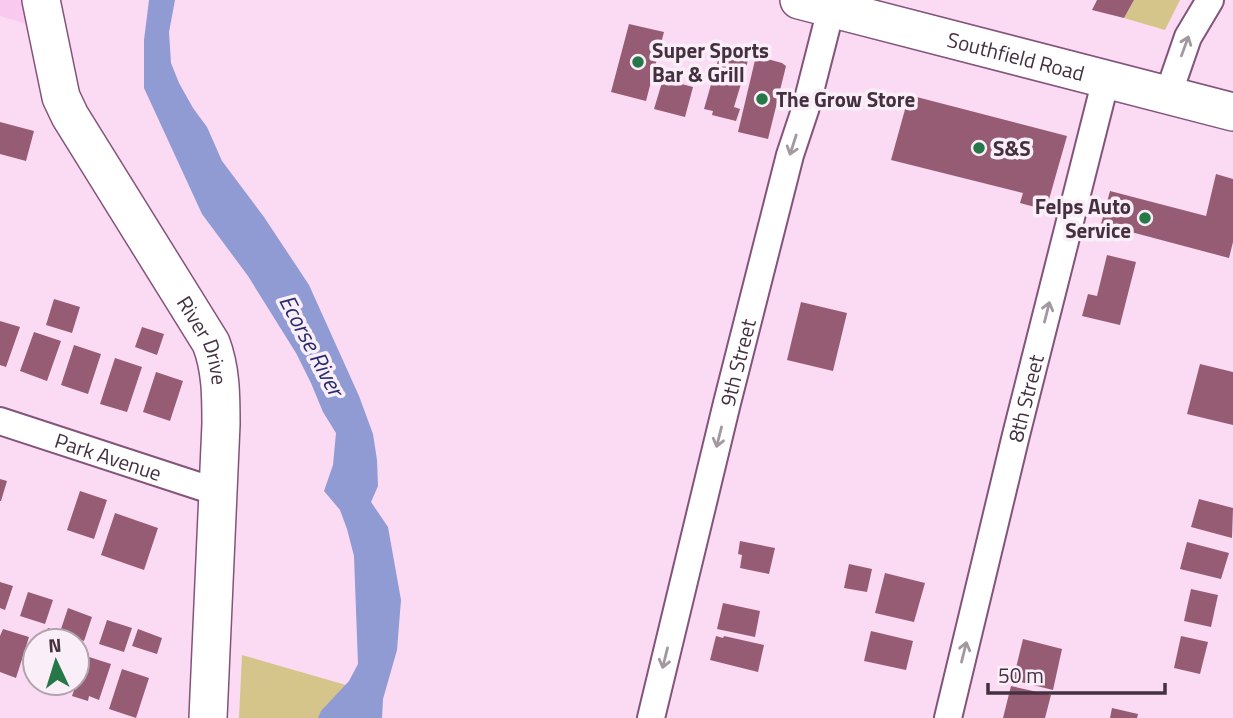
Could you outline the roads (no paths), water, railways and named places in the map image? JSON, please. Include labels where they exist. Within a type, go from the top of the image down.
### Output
[{"type":"street","name":"River Drive","points":[[41,0],[61,97],[70,116],[211,343],[216,358],[221,388],[221,424],[208,718]]},
{"type":"street","points":[[1168,95],[1188,37],[1210,0]]},
{"type":"street","name":"Southfield Road","points":[[815,4],[893,11],[1106,79],[1233,113]]},
{"type":"street","name":"9th Street","points":[[651,718],[790,155],[806,107],[815,4]]},
{"type":"street","name":"8th Street","points":[[948,718],[1106,79]]},
{"type":"street","name":"Park Avenue","points":[[0,421],[217,492]]},
{"type":"water","name":"Ecorse River","points":[[149,0],[175,0],[169,32],[171,63],[179,83],[207,127],[222,161],[264,217],[309,285],[359,396],[373,434],[378,486],[371,502],[388,527],[401,600],[397,650],[383,699],[382,718],[318,718],[321,711],[349,681],[358,664],[354,556],[340,510],[324,491],[333,465],[336,433],[323,412],[296,353],[248,276],[202,214],[144,88],[144,40]]},
{"type":"place","name":"Super Sports Bar & Grill","points":[[638,62]]},
{"type":"place","name":"The Grow Store","points":[[762,99]]},
{"type":"place","name":"S&S","points":[[979,148]]},
{"type":"place","name":"Felps Auto Service","points":[[1145,218]]}]
